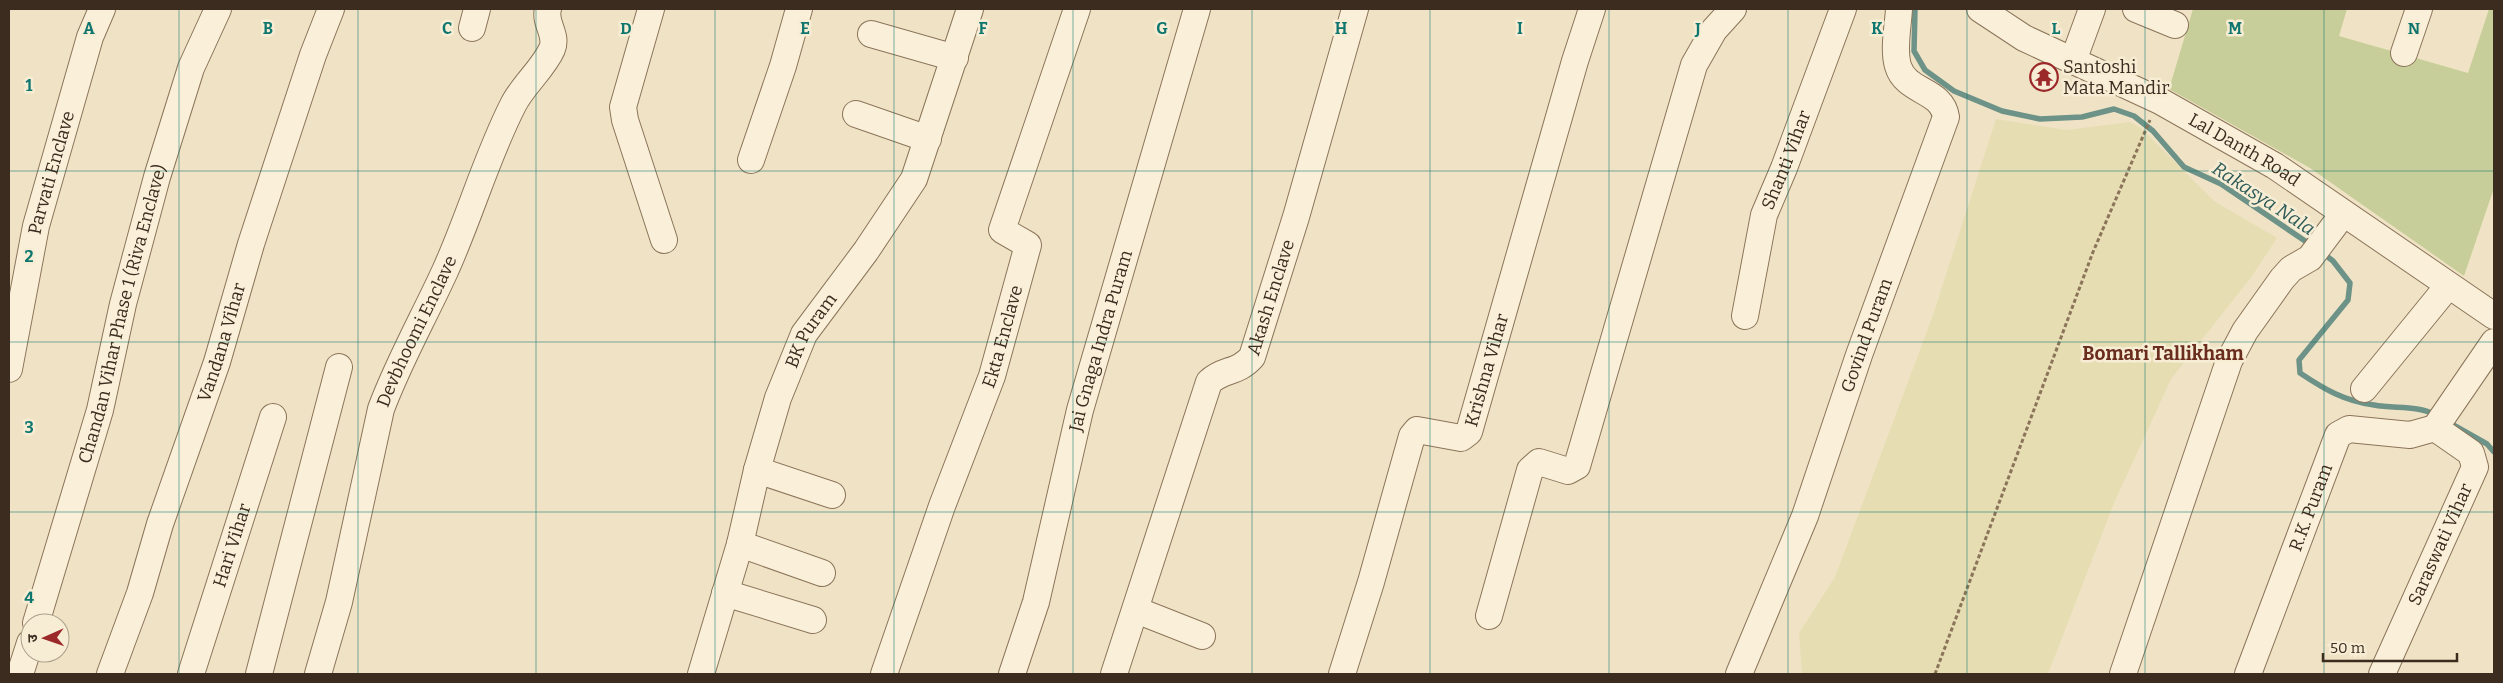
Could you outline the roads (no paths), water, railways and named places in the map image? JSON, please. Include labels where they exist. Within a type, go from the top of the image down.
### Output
[{"type":"street","name":"Parvati Enclave","points":[[9,369],[36,226],[90,37],[102,9]]},
{"type":"street","name":"Chandan Vihar Phase 1 (Riva Enclave)","points":[[39,613],[100,410],[123,304],[157,178],[191,68],[218,9]]},
{"type":"street","name":"Vandana Vihar","points":[[110,674],[140,593],[160,524],[217,362],[250,244],[313,56],[331,9]]},
{"type":"street","name":"Devbhoomi Enclave","points":[[318,674],[339,602],[384,401],[445,270],[496,141],[514,103],[552,50],[553,36],[546,16],[548,9]]},
{"type":"street","points":[[651,9],[623,107],[625,120],[664,240]]},
{"type":"street","points":[[751,160],[783,66],[799,9]]},
{"type":"street","name":"BK Puram","points":[[701,674],[740,544],[757,470],[778,398],[804,334],[866,251],[914,178],[970,9]]},
{"type":"street","name":"Ekta Enclave","points":[[884,674],[942,506],[992,376],[1006,328],[1028,245],[1002,230],[1077,9]]},
{"type":"street","name":"Jai Gnaga Indra Puram","points":[[1012,674],[1036,602],[1080,410],[1197,9]]},
{"type":"street","name":"Akash Enclave","points":[[1114,674],[1209,382],[1217,374],[1243,367],[1252,357],[1296,217],[1355,9]]},
{"type":"street","name":"Krishna Vihar","points":[[1342,674],[1371,582],[1412,436],[1416,430],[1462,438],[1469,432],[1575,61],[1592,9]]},
{"type":"street","points":[[1490,616],[1530,470],[1539,462],[1568,471],[1577,466],[1694,65],[1714,30],[1733,9]]},
{"type":"street","name":"Shanti Vihar","points":[[1745,316],[1764,215],[1784,168],[1843,9]]},
{"type":"street","name":"Govind Puram","points":[[1739,674],[1805,516],[1859,355],[1946,117],[1940,101],[1915,87],[1899,69],[1896,55],[1899,9]]},
{"type":"street","name":"Lal Danth Road","points":[[1980,9],[2024,38],[2168,105],[2275,166],[2494,316]]},
{"type":"street","points":[[2073,61],[2092,9]]},
{"type":"street","points":[[2136,9],[2175,26]]},
{"type":"street","points":[[2404,53],[2419,9]]},
{"type":"street","points":[[871,34],[955,58]]},
{"type":"street","points":[[856,114],[928,139]]},
{"type":"street","points":[[2124,674],[2229,361],[2245,331],[2282,279],[2316,251],[2344,214]]},
{"type":"street","points":[[2364,389],[2448,286]]},
{"type":"street","points":[[2441,420],[2494,342]]},
{"type":"street","points":[[260,674],[339,367]]},
{"type":"street","name":"Hari Vihar","points":[[191,674],[273,417]]},
{"type":"street","name":"R.K. Puram","points":[[2248,674],[2338,435],[2349,429],[2410,435],[2441,420]]},
{"type":"street","name":"Saraswati Vihar","points":[[2382,674],[2475,467],[2475,460],[2471,453],[2441,420]]},
{"type":"street","points":[[757,470],[832,495]]},
{"type":"street","points":[[740,544],[822,573]]},
{"type":"street","points":[[725,593],[814,620]]},
{"type":"street","points":[[1136,610],[1202,636]]},
{"type":"waterway","name":"Rakasya Nala","points":[[1915,9],[1914,51],[1925,70],[1954,91],[2002,111],[2040,119],[2082,117],[2114,109],[2134,116],[2153,131],[2184,167],[2221,184],[2311,245]]},
{"type":"waterway","name":"Rakasya Nala","points":[[2323,253],[2333,261],[2350,283],[2348,300],[2299,360],[2300,373],[2326,389],[2353,401],[2421,410],[2436,415]]},
{"type":"waterway","name":"Rakasya Nala","points":[[2448,422],[2487,444],[2494,452]]},
{"type":"place","name":"Santoshi Mata Mandir","points":[[2044,77]]},
{"type":"district","name":"Bomari Tallikham","points":[[2163,353]]}]
